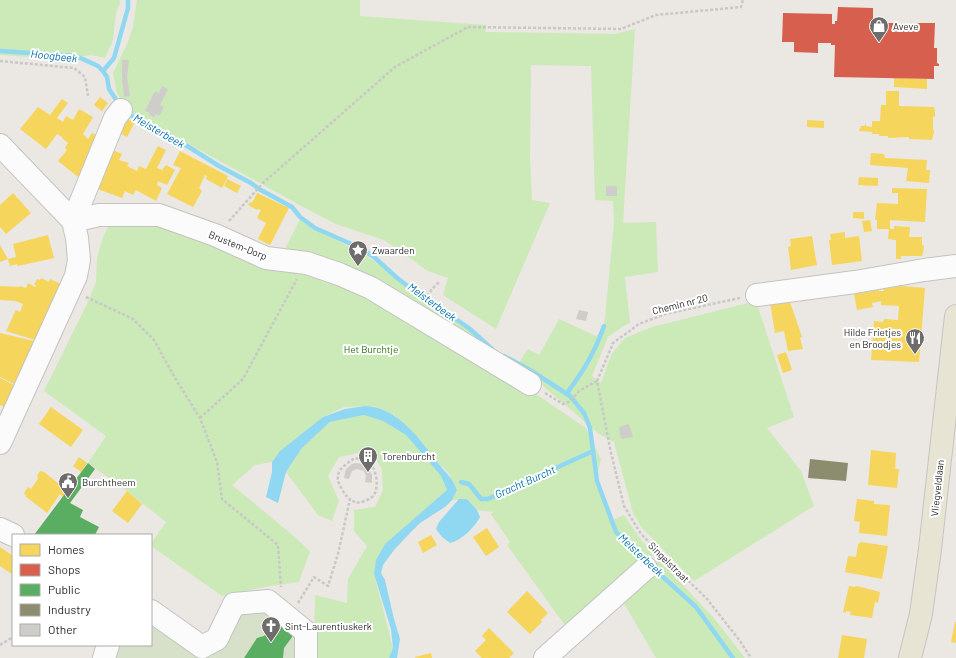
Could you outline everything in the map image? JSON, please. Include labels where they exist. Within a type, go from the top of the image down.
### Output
[{"type":"main road","name":"Vliegveldlaan","points":[[910,658],[920,614],[930,549],[955,326]]},
{"type":"street","points":[[73,221],[115,118],[121,110]]},
{"type":"street","points":[[0,145],[73,221],[77,238],[79,260],[76,276],[71,289],[0,443]]},
{"type":"street","name":"Brustem-Dorp","points":[[73,221],[99,215],[158,215],[215,236],[266,258],[306,263],[339,274],[421,308]]},
{"type":"street","points":[[756,295],[855,282],[956,266]]},
{"type":"street","points":[[421,308],[530,384]]},
{"type":"street","points":[[0,528],[12,534]]},
{"type":"street","name":"Singelstraat","points":[[545,658],[646,568]]},
{"type":"street","points":[[152,612],[202,652],[217,639],[234,604],[268,601],[306,632],[306,658]]},
{"type":"street","points":[[104,658],[108,646]]},
{"type":"path","points":[[215,236],[263,183],[395,67],[468,27],[621,29],[656,15],[740,7],[743,0]]},
{"type":"path","points":[[0,61],[74,68],[85,77],[88,96]]},
{"type":"path","points":[[200,418],[243,379],[306,263]]},
{"type":"path","points":[[421,308],[432,289],[439,282]]},
{"type":"path","points":[[71,289],[133,319],[154,340],[175,378],[200,418],[217,462],[222,499],[278,545],[286,615]]},
{"type":"path","name":"Chemin nr 20","points":[[597,381],[613,343],[639,324],[665,314],[756,295]]},
{"type":"path","points":[[530,384],[563,404],[571,401],[579,390],[597,381]]},
{"type":"path","name":"Singelstraat","points":[[597,381],[611,453],[624,506],[641,534],[707,599],[740,641],[751,658]]},
{"type":"path","points":[[355,458],[368,462],[378,479],[374,495],[367,500],[356,503],[350,499],[338,483],[338,473],[343,466],[355,458]]},
{"type":"path","points":[[286,615],[314,578],[328,586],[338,554],[350,499]]},
{"type":"path","points":[[0,646],[12,638]]},
{"type":"green space","points":[[0,0],[120,0],[120,3],[116,13],[113,40],[105,58],[91,55],[59,59],[0,55]]},
{"type":"green space","points":[[137,0],[360,0],[360,16],[486,25],[485,32],[615,34],[635,29],[623,223],[656,222],[658,272],[625,277],[630,323],[608,337],[592,376],[601,383],[611,355],[625,338],[652,327],[756,301],[794,417],[767,428],[801,471],[814,506],[694,581],[642,528],[633,513],[614,442],[599,434],[542,385],[516,367],[528,349],[539,355],[559,319],[596,336],[604,328],[614,223],[613,201],[595,200],[591,66],[531,65],[530,156],[532,200],[550,203],[496,329],[443,295],[448,278],[428,271],[384,240],[336,224],[305,208],[131,112],[124,105],[117,93],[113,73],[128,42],[133,27]]},
{"type":"green space","points":[[300,219],[310,227],[364,254],[384,268],[418,296],[465,326],[491,350],[516,367],[283,253]]},
{"type":"green space","name":"Het Burchtje","points":[[152,222],[332,278],[524,386],[586,428],[601,459],[595,483],[613,520],[624,515],[654,555],[567,628],[507,545],[510,542],[491,514],[493,512],[477,510],[467,499],[452,500],[457,490],[448,472],[440,465],[420,439],[394,415],[374,406],[344,407],[323,417],[280,451],[272,462],[255,465],[232,485],[310,551],[299,582],[264,587],[222,596],[152,547],[152,543],[166,522],[88,463],[106,436],[44,391],[87,304],[96,282],[97,258],[103,237],[110,223]]},
{"type":"green space","points":[[364,415],[383,421],[406,435],[441,476],[447,490],[420,514],[374,574],[393,648],[389,658],[314,658],[315,595],[347,603],[348,579],[367,546],[354,531],[354,510],[375,507],[383,490],[382,469],[375,458],[359,453],[339,457],[328,476],[339,501],[332,521],[318,515],[286,472],[302,448],[330,422]]},
{"type":"green space","points":[[659,560],[713,617],[745,658],[656,658],[619,595]]},
{"type":"green space","points":[[240,608],[294,618],[300,658],[110,658],[114,646],[152,646],[152,617],[211,657]]},
{"type":"water","points":[[365,406],[387,412],[407,426],[424,444],[451,478],[457,490],[452,500],[445,507],[420,523],[394,550],[383,565],[381,573],[385,580],[400,639],[397,658],[389,658],[393,648],[391,629],[374,574],[376,560],[385,544],[447,490],[441,476],[406,435],[383,421],[364,415],[330,422],[302,448],[286,472],[278,503],[266,497],[272,472],[272,462],[280,451],[323,417],[345,409]]},
{"type":"water","points":[[459,499],[467,499],[477,510],[480,517],[467,533],[450,543],[442,537],[436,529],[439,522]]},
{"type":"building: Homes","points":[[894,78],[927,79],[927,89],[894,87]]},
{"type":"building: Homes","points":[[886,91],[899,91],[899,106],[934,107],[935,116],[933,117],[934,131],[932,140],[909,139],[909,137],[888,138],[888,136],[872,134],[872,132],[859,131],[861,126],[865,126],[865,124],[866,126],[872,127],[872,121],[880,121],[881,105],[886,105]]},
{"type":"building: Homes","points":[[100,97],[108,103],[102,111],[94,105]]},
{"type":"building: Homes","points":[[62,99],[68,103],[57,118],[63,122],[66,116],[73,120],[79,109],[93,117],[83,134],[88,139],[92,133],[96,135],[101,122],[107,124],[94,152],[83,166],[85,168],[78,177],[58,161],[67,150],[65,148],[68,143],[62,137],[57,134],[46,149],[20,129],[38,107],[50,115]]},
{"type":"building: Homes","points":[[126,116],[134,124],[127,137],[116,131]]},
{"type":"building: Homes","points":[[807,120],[824,121],[824,128],[807,127]]},
{"type":"building: Homes","points":[[158,146],[166,150],[157,168],[162,170],[166,165],[175,170],[167,185],[158,181],[157,185],[162,188],[156,201],[136,190],[133,195],[125,191],[122,198],[95,188],[110,149],[122,154],[119,160],[129,163],[127,166],[137,171],[139,166],[146,169]]},
{"type":"building: Homes","points":[[180,151],[228,176],[222,188],[206,179],[207,176],[205,175],[199,188],[202,191],[193,207],[167,194],[181,168],[173,165]]},
{"type":"building: Homes","points":[[871,153],[884,154],[885,158],[927,160],[926,170],[930,170],[929,183],[906,181],[908,168],[870,165]]},
{"type":"building: Homes","points":[[859,177],[878,178],[878,186],[858,185]]},
{"type":"building: Homes","points":[[227,179],[241,186],[237,193],[224,186]]},
{"type":"building: Homes","points":[[892,188],[927,189],[925,222],[890,220],[890,229],[894,229],[894,226],[910,227],[909,237],[922,237],[922,245],[924,246],[922,256],[901,256],[901,259],[896,259],[896,240],[888,239],[889,229],[877,229],[877,220],[875,220],[877,203],[898,204],[898,193],[892,193]]},
{"type":"building: Homes","points":[[13,193],[31,213],[6,234],[0,227],[0,205]]},
{"type":"building: Homes","points":[[257,193],[289,208],[270,245],[258,239],[266,223],[257,218],[261,210],[257,210],[248,205],[250,202],[252,203]]},
{"type":"building: Homes","points":[[853,212],[864,212],[864,219],[853,218]]},
{"type":"building: Homes","points":[[870,220],[872,231],[864,232],[862,221]]},
{"type":"building: Homes","points":[[845,232],[845,238],[859,236],[862,261],[832,265],[829,240],[831,240],[830,234]]},
{"type":"building: Homes","points":[[48,235],[54,258],[18,266],[17,264],[10,266],[8,259],[16,257],[13,244]]},
{"type":"building: Homes","points":[[812,236],[817,265],[791,270],[788,247],[791,246],[790,239]]},
{"type":"building: Homes","points":[[0,245],[8,259],[0,262]]},
{"type":"building: Homes","points":[[41,278],[49,282],[50,279],[61,284],[35,340],[6,331],[16,310],[20,312],[23,304],[15,301],[0,300],[0,286],[20,286],[26,288],[28,283],[35,287],[36,285],[34,285],[37,279],[40,280]]},
{"type":"building: Homes","points":[[901,286],[925,288],[919,362],[871,360],[874,321],[883,322],[884,319],[898,320],[899,306],[881,305],[881,301],[872,303],[873,307],[857,310],[854,294],[879,290],[884,291],[883,289]]},
{"type":"building: Homes","points":[[789,299],[802,337],[800,338],[803,349],[788,351],[784,331],[775,333],[770,302]]},
{"type":"building: Homes","points":[[0,333],[34,341],[14,384],[0,377]]},
{"type":"building: Homes","points":[[786,352],[792,370],[783,373],[777,355]]},
{"type":"building: Homes","points":[[0,378],[14,385],[4,407],[0,405]]},
{"type":"building: Homes","points":[[51,407],[83,430],[71,447],[39,424]]},
{"type":"building: Homes","points":[[871,450],[896,453],[895,469],[899,469],[897,488],[868,485]]},
{"type":"building: Homes","points":[[79,457],[87,463],[81,472],[73,466]]},
{"type":"building: Homes","points":[[40,471],[44,472],[68,491],[63,497],[60,494],[47,513],[25,496],[24,493],[28,487],[31,489],[38,479],[37,476]]},
{"type":"building: Homes","points":[[127,491],[142,504],[128,523],[112,511]]},
{"type":"building: Homes","points":[[857,499],[874,501],[874,504],[890,505],[887,536],[859,533],[860,522],[854,521]]},
{"type":"building: Homes","points":[[487,528],[499,547],[486,556],[473,537]]},
{"type":"building: Homes","points":[[431,535],[437,545],[423,553],[418,542]]},
{"type":"building: Homes","points":[[861,542],[888,546],[882,579],[845,572],[848,556],[856,557],[858,544]]},
{"type":"building: Homes","points":[[0,547],[12,555],[12,574],[0,566]]},
{"type":"building: Homes","points":[[849,586],[857,586],[880,592],[878,603],[875,602],[872,618],[850,615],[851,612],[843,612]]},
{"type":"building: Homes","points":[[527,591],[548,613],[541,620],[542,622],[530,634],[507,612]]},
{"type":"building: Homes","points":[[956,622],[956,643],[951,642]]},
{"type":"building: Homes","points":[[489,628],[514,653],[509,658],[482,658],[475,651],[486,640],[482,636]]},
{"type":"building: Homes","points":[[842,635],[867,639],[864,658],[838,658]]},
{"type":"building: Homes","points":[[431,653],[432,658],[415,658],[415,657]]},
{"type":"building: Shops","name":"Aveve","points":[[838,7],[873,8],[873,23],[935,23],[934,48],[937,48],[937,63],[939,66],[934,66],[934,79],[834,77],[835,45],[831,45],[831,43],[818,43],[818,53],[794,52],[794,42],[782,42],[783,13],[832,14],[832,24],[835,24],[835,21],[837,21]]},
{"type":"building: Public","name":"Burchtheem","points":[[88,463],[95,469],[70,503],[83,510],[80,517],[99,527],[96,534],[35,534]]},
{"type":"building: Public","name":"Sint-Laurentiuskerk","points":[[275,619],[295,633],[284,648],[283,658],[244,658],[257,638],[264,636]]},
{"type":"building: Industry","points":[[810,459],[848,463],[846,481],[808,478]]},
{"type":"building: Other","points":[[122,60],[129,60],[127,77],[130,96],[124,97],[122,77]]},
{"type":"building: Other","points":[[162,86],[168,89],[160,105],[164,107],[159,116],[156,114],[154,117],[145,111],[155,91],[159,93]]},
{"type":"building: Other","points":[[606,186],[617,186],[617,196],[606,196]]},
{"type":"building: Other","points":[[579,310],[588,312],[586,321],[576,319]]},
{"type":"building: Other","points":[[629,424],[633,437],[621,439],[619,427]]},
{"type":"building: Other","name":"Torenburcht","points":[[352,464],[363,464],[368,467],[372,475],[372,483],[365,482],[366,476],[364,471],[357,469],[352,471],[349,479],[344,478],[346,469]]},
{"type":"waterway","name":"Melsterbeek","points":[[103,71],[114,58],[128,8],[128,0]]},
{"type":"waterway","name":"Hoogbeek","points":[[0,51],[76,56],[98,66],[103,71],[107,77],[109,89],[119,104]]},
{"type":"waterway","name":"Melsterbeek","points":[[127,112],[292,207],[300,217],[315,228],[358,247],[374,257],[424,299],[439,307],[470,329],[492,349]]},
{"type":"waterway","points":[[567,393],[579,377],[588,361],[604,326]]},
{"type":"waterway","name":"Melsterbeek","points":[[504,356],[530,370],[570,396],[584,413],[590,428],[597,481],[616,532],[645,561]]},
{"type":"waterway","name":"Gracht Burcht","points":[[461,482],[469,484],[481,499],[488,499],[593,451]]},
{"type":"waterway","name":"Melsterbeek","points":[[652,567],[696,607],[733,658]]},
{"type":"place","name":"Aveve","points":[[879,43]]},
{"type":"place","name":"Zwaarden","points":[[358,267]]},
{"type":"place","name":"Hilde Frietjes en Broodjes","points":[[915,355]]},
{"type":"place","name":"Torenburcht","points":[[368,473]]},
{"type":"place","name":"Burchtheem","points":[[68,499]]},
{"type":"place","name":"Sint-Laurentiuskerk","points":[[271,643]]}]
